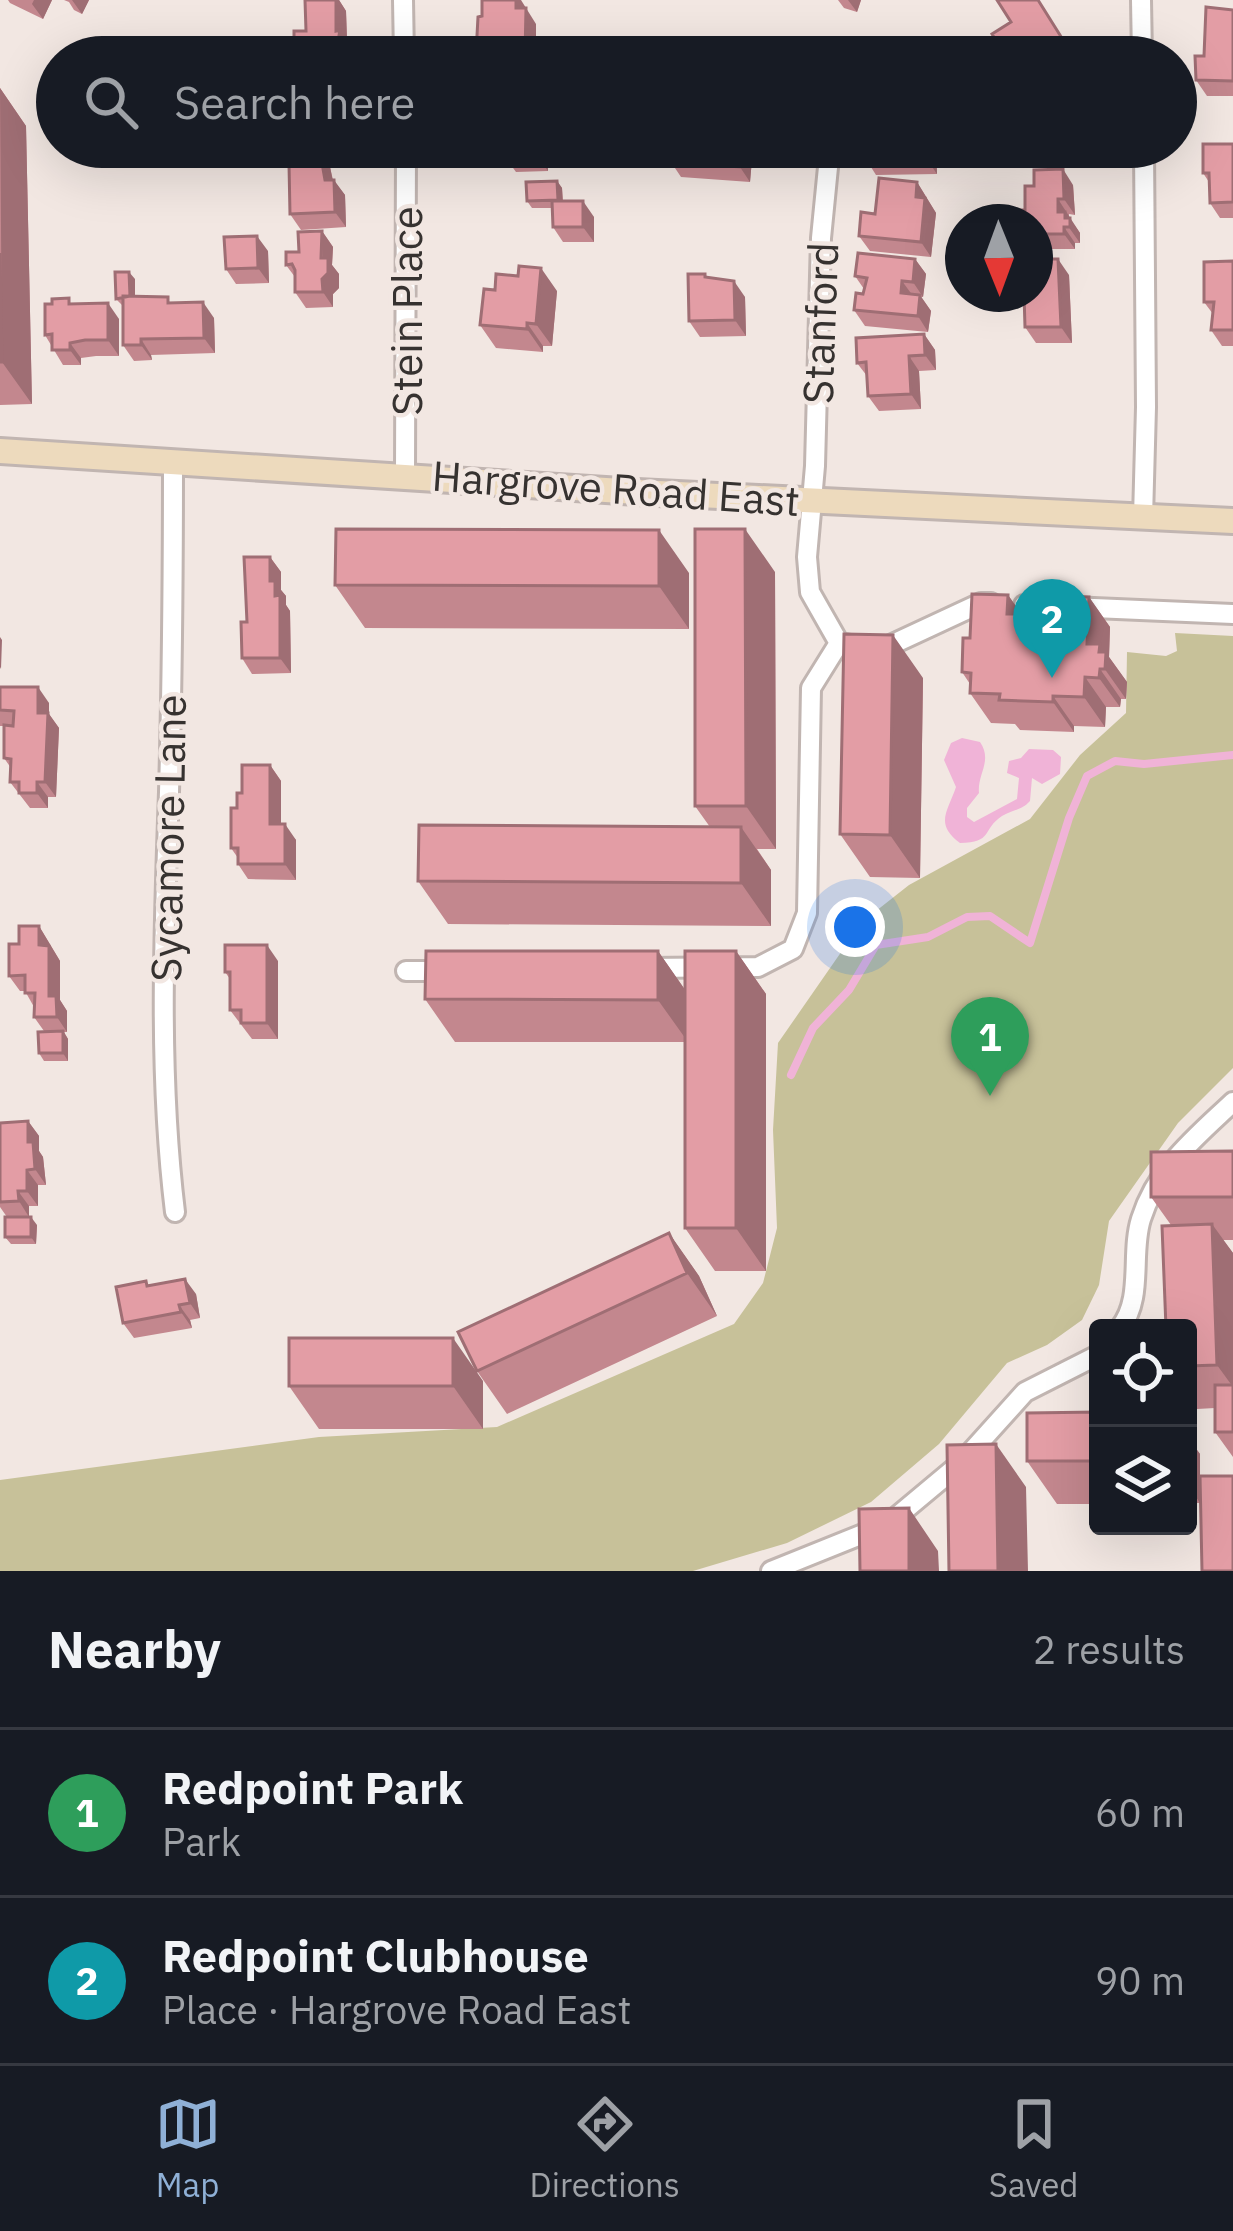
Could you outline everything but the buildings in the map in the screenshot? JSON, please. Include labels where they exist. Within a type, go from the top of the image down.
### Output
[{"type":"main road","name":"Hargrove Road East","points":[[0,451],[637,492],[1233,521]]},
{"type":"street","points":[[403,0],[404,36]]},
{"type":"street","points":[[1141,0],[1142,36]]},
{"type":"street","name":"Stein Place","points":[[405,474],[406,168]]},
{"type":"street","name":"Stanford","points":[[828,168],[821,238],[813,500],[806,557],[810,592],[839,643]]},
{"type":"street","points":[[1142,518],[1144,168]]},
{"type":"street","name":"Sycamore Lane","points":[[172,463],[164,940],[166,1134],[175,1212]]},
{"type":"street","points":[[617,969],[758,967],[793,950],[807,913],[812,688],[839,643],[880,650],[981,603],[1233,614]]},
{"type":"street","points":[[406,971],[477,970]]},
{"type":"street","points":[[1127,1319],[1141,1220],[1166,1166],[1233,1102]]},
{"type":"street","points":[[771,1571],[888,1523],[961,1463],[1025,1393],[1089,1360]]},
{"type":"shaded area","points":[[1175,633],[1233,636],[1233,1068],[1178,1123],[1109,1221],[1099,1285],[1082,1320],[1047,1345],[1007,1363],[939,1444],[871,1502],[787,1543],[693,1571],[0,1571],[0,1480],[319,1437],[497,1427],[734,1324],[763,1283],[777,1228],[773,1130],[778,1043],[862,922],[909,885],[1030,819],[1080,755],[1126,713],[1127,652],[1166,656],[1177,651]]},
{"type":"shaded area","points":[[962,738],[980,742],[985,755],[979,793],[967,808],[967,817],[974,822],[1017,799],[1019,778],[1007,773],[1009,761],[1021,758],[1029,749],[1053,750],[1061,757],[1060,774],[1042,784],[1032,778],[1027,804],[1002,816],[983,838],[960,843],[945,823],[956,787],[944,760],[951,743]]},
{"type":"waterway","points":[[791,1075],[813,1028],[849,990],[876,945],[928,937],[967,917],[990,916],[1030,943],[1087,776],[1115,761],[1144,764],[1233,755]]},
{"type":"place","name":"Redpoint Clubhouse","points":[[1052,678]]},
{"type":"place","name":"Redpoint Park","points":[[990,1096]]}]
